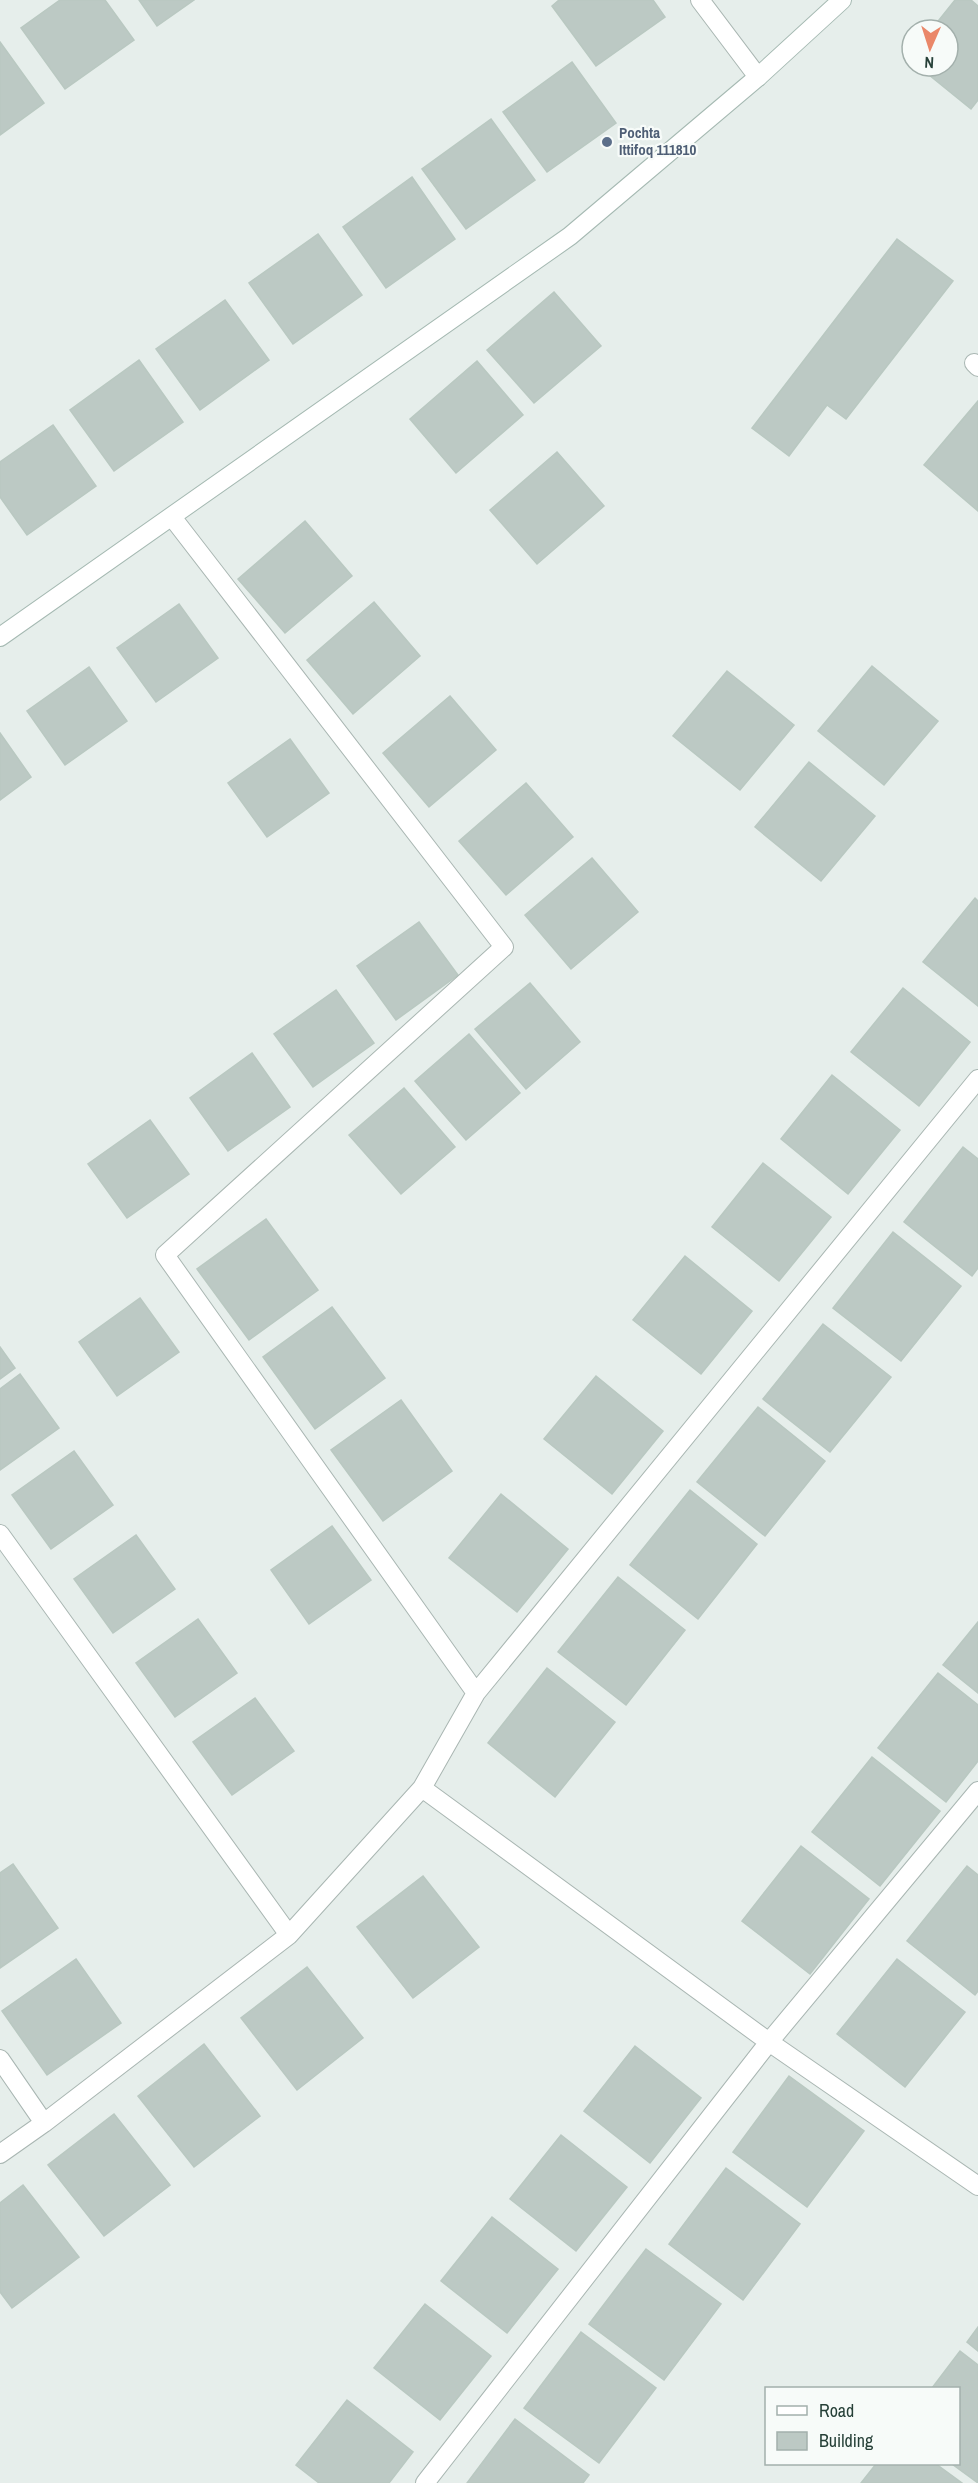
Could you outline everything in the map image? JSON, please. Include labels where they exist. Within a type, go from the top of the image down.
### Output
[{"type":"street","points":[[700,0],[758,77]]},
{"type":"street","points":[[0,637],[570,236],[758,77],[842,0]]},
{"type":"street","points":[[172,517],[504,947],[165,1255],[476,1693]]},
{"type":"street","points":[[0,2154],[44,2123],[289,1935],[422,1788],[476,1693],[978,1079]]},
{"type":"street","points":[[0,1534],[289,1935]]},
{"type":"street","points":[[422,1788],[769,2042],[978,2186]]},
{"type":"street","points":[[425,2483],[769,2042],[978,1791]]},
{"type":"street","points":[[0,2059],[44,2123]]},
{"type":"building","points":[[60,0],[105,0],[134,40],[65,89],[21,28]]},
{"type":"building","points":[[139,0],[194,0],[157,26]]},
{"type":"building","points":[[559,0],[653,0],[665,17],[596,66],[552,6]]},
{"type":"building","points":[[955,0],[971,0],[978,6],[978,100],[971,109],[933,78],[960,78],[960,18],[941,18]]},
{"type":"building","points":[[0,42],[44,103],[0,135]]},
{"type":"building","points":[[572,62],[616,123],[547,172],[503,112]]},
{"type":"building","points":[[491,119],[535,180],[466,229],[422,169]]},
{"type":"building","points":[[412,177],[455,239],[386,288],[343,227]]},
{"type":"building","points":[[318,234],[362,295],[293,344],[249,283]]},
{"type":"building","points":[[897,239],[953,281],[846,419],[827,405],[789,456],[752,428]]},
{"type":"building","points":[[554,292],[601,346],[534,403],[487,350]]},
{"type":"building","points":[[225,300],[269,360],[200,410],[156,349]]},
{"type":"building","points":[[139,360],[183,422],[114,471],[70,410]]},
{"type":"building","points":[[477,361],[523,415],[456,473],[410,419]]},
{"type":"building","points":[[978,401],[978,511],[924,465]]},
{"type":"building","points":[[53,425],[96,486],[27,535],[0,497],[0,462]]},
{"type":"building","points":[[557,452],[604,506],[537,564],[490,510]]},
{"type":"building","points":[[305,521],[352,576],[285,633],[238,579]]},
{"type":"building","points":[[374,602],[420,656],[353,714],[307,660]]},
{"type":"building","points":[[179,604],[218,658],[156,702],[117,648]]},
{"type":"building","points":[[872,666],[938,721],[884,785],[818,731]]},
{"type":"building","points":[[89,667],[127,721],[65,765],[27,711]]},
{"type":"building","points":[[727,671],[794,725],[740,790],[673,736]]},
{"type":"building","points":[[450,696],[496,750],[429,807],[383,753]]},
{"type":"building","points":[[0,733],[31,777],[0,800]]},
{"type":"building","points":[[290,739],[329,793],[267,837],[228,783]]},
{"type":"building","points":[[809,762],[875,816],[821,881],[755,827]]},
{"type":"building","points":[[526,783],[573,837],[506,895],[459,841]]},
{"type":"building","points":[[592,858],[638,912],[571,969],[525,915]]},
{"type":"building","points":[[975,898],[978,901],[978,1006],[923,962]]},
{"type":"building","points":[[419,922],[458,975],[396,1020],[357,966]]},
{"type":"building","points":[[530,983],[580,1042],[526,1089],[475,1029]]},
{"type":"building","points":[[903,988],[970,1042],[919,1106],[851,1052]]},
{"type":"building","points":[[336,990],[374,1043],[313,1087],[274,1034]]},
{"type":"building","points":[[469,1034],[520,1093],[466,1140],[415,1081]]},
{"type":"building","points":[[252,1053],[290,1107],[228,1151],[190,1098]]},
{"type":"building","points":[[832,1075],[900,1130],[848,1194],[781,1139]]},
{"type":"building","points":[[404,1088],[455,1147],[401,1194],[349,1135]]},
{"type":"building","points":[[150,1120],[189,1174],[127,1218],[88,1164]]},
{"type":"building","points":[[963,1147],[978,1159],[978,1268],[972,1276],[904,1222]]},
{"type":"building","points":[[763,1163],[831,1217],[779,1281],[712,1227]]},
{"type":"building","points":[[266,1219],[318,1290],[249,1340],[197,1269]]},
{"type":"building","points":[[893,1232],[961,1286],[901,1361],[833,1308]]},
{"type":"building","points":[[685,1256],[752,1311],[701,1374],[633,1320]]},
{"type":"building","points":[[140,1298],[179,1352],[117,1396],[79,1342]]},
{"type":"building","points":[[332,1307],[385,1378],[315,1429],[263,1357]]},
{"type":"building","points":[[823,1324],[891,1377],[830,1452],[763,1399]]},
{"type":"building","points":[[0,1347],[15,1368],[0,1379]]},
{"type":"building","points":[[20,1374],[59,1428],[0,1470],[0,1389]]},
{"type":"building","points":[[596,1376],[663,1431],[612,1494],[544,1439]]},
{"type":"building","points":[[401,1400],[452,1471],[383,1521],[331,1450]]},
{"type":"building","points":[[758,1407],[825,1461],[765,1536],[697,1482]]},
{"type":"building","points":[[74,1451],[113,1505],[51,1549],[12,1495]]},
{"type":"building","points":[[690,1490],[757,1544],[698,1619],[630,1565]]},
{"type":"building","points":[[501,1494],[568,1549],[517,1612],[449,1558]]},
{"type":"building","points":[[332,1526],[371,1580],[309,1624],[271,1570]]},
{"type":"building","points":[[136,1535],[175,1589],[113,1633],[74,1579]]},
{"type":"building","points":[[618,1577],[685,1630],[626,1705],[558,1652]]},
{"type":"building","points":[[198,1619],[237,1673],[175,1717],[136,1663]]},
{"type":"building","points":[[978,1622],[978,1693],[943,1665]]},
{"type":"building","points":[[547,1668],[615,1722],[555,1797],[488,1743]]},
{"type":"building","points":[[938,1673],[978,1705],[978,1761],[946,1802],[878,1748]]},
{"type":"building","points":[[255,1698],[294,1751],[232,1795],[193,1742]]},
{"type":"building","points":[[872,1757],[940,1811],[880,1886],[812,1832]]},
{"type":"building","points":[[801,1846],[869,1899],[810,1974],[742,1921]]},
{"type":"building","points":[[13,1864],[58,1928],[0,1968],[0,1873]]},
{"type":"building","points":[[967,1866],[978,1875],[978,1991],[975,1995],[907,1941]]},
{"type":"building","points":[[423,1876],[479,1947],[413,1998],[357,1927]]},
{"type":"building","points":[[76,1959],[121,2023],[47,2075],[2,2011]]},
{"type":"building","points":[[897,1959],[965,2012],[905,2087],[837,2034]]},
{"type":"building","points":[[307,1967],[363,2038],[297,2090],[241,2018]]},
{"type":"building","points":[[204,2044],[260,2116],[194,2167],[138,2096]]},
{"type":"building","points":[[635,2046],[701,2098],[650,2163],[584,2111]]},
{"type":"building","points":[[789,2076],[864,2131],[807,2207],[733,2152]]},
{"type":"building","points":[[114,2114],[170,2185],[104,2236],[48,2165]]},
{"type":"building","points":[[561,2135],[627,2187],[576,2251],[510,2199]]},
{"type":"building","points":[[726,2168],[800,2224],[743,2300],[669,2244]]},
{"type":"building","points":[[23,2185],[79,2257],[12,2308],[0,2292],[0,2203]]},
{"type":"building","points":[[492,2217],[558,2269],[507,2333],[441,2281]]},
{"type":"building","points":[[646,2249],[721,2304],[664,2380],[589,2324]]},
{"type":"building","points":[[425,2304],[491,2356],[440,2420],[374,2368]]},
{"type":"building","points":[[978,2327],[978,2351],[967,2342]]},
{"type":"building","points":[[581,2332],[656,2388],[599,2463],[524,2408]]},
{"type":"building","points":[[960,2351],[978,2365],[978,2483],[953,2465],[960,2465],[960,2387],[933,2387]]},
{"type":"building","points":[[347,2400],[413,2452],[389,2483],[319,2483],[296,2465]]},
{"type":"building","points":[[515,2419],[589,2475],[583,2483],[467,2483]]},
{"type":"building","points":[[875,2465],[937,2465],[962,2483],[861,2483]]},
{"type":"place","name":"Pochta Ittifoq 111810","points":[[607,142]]}]
